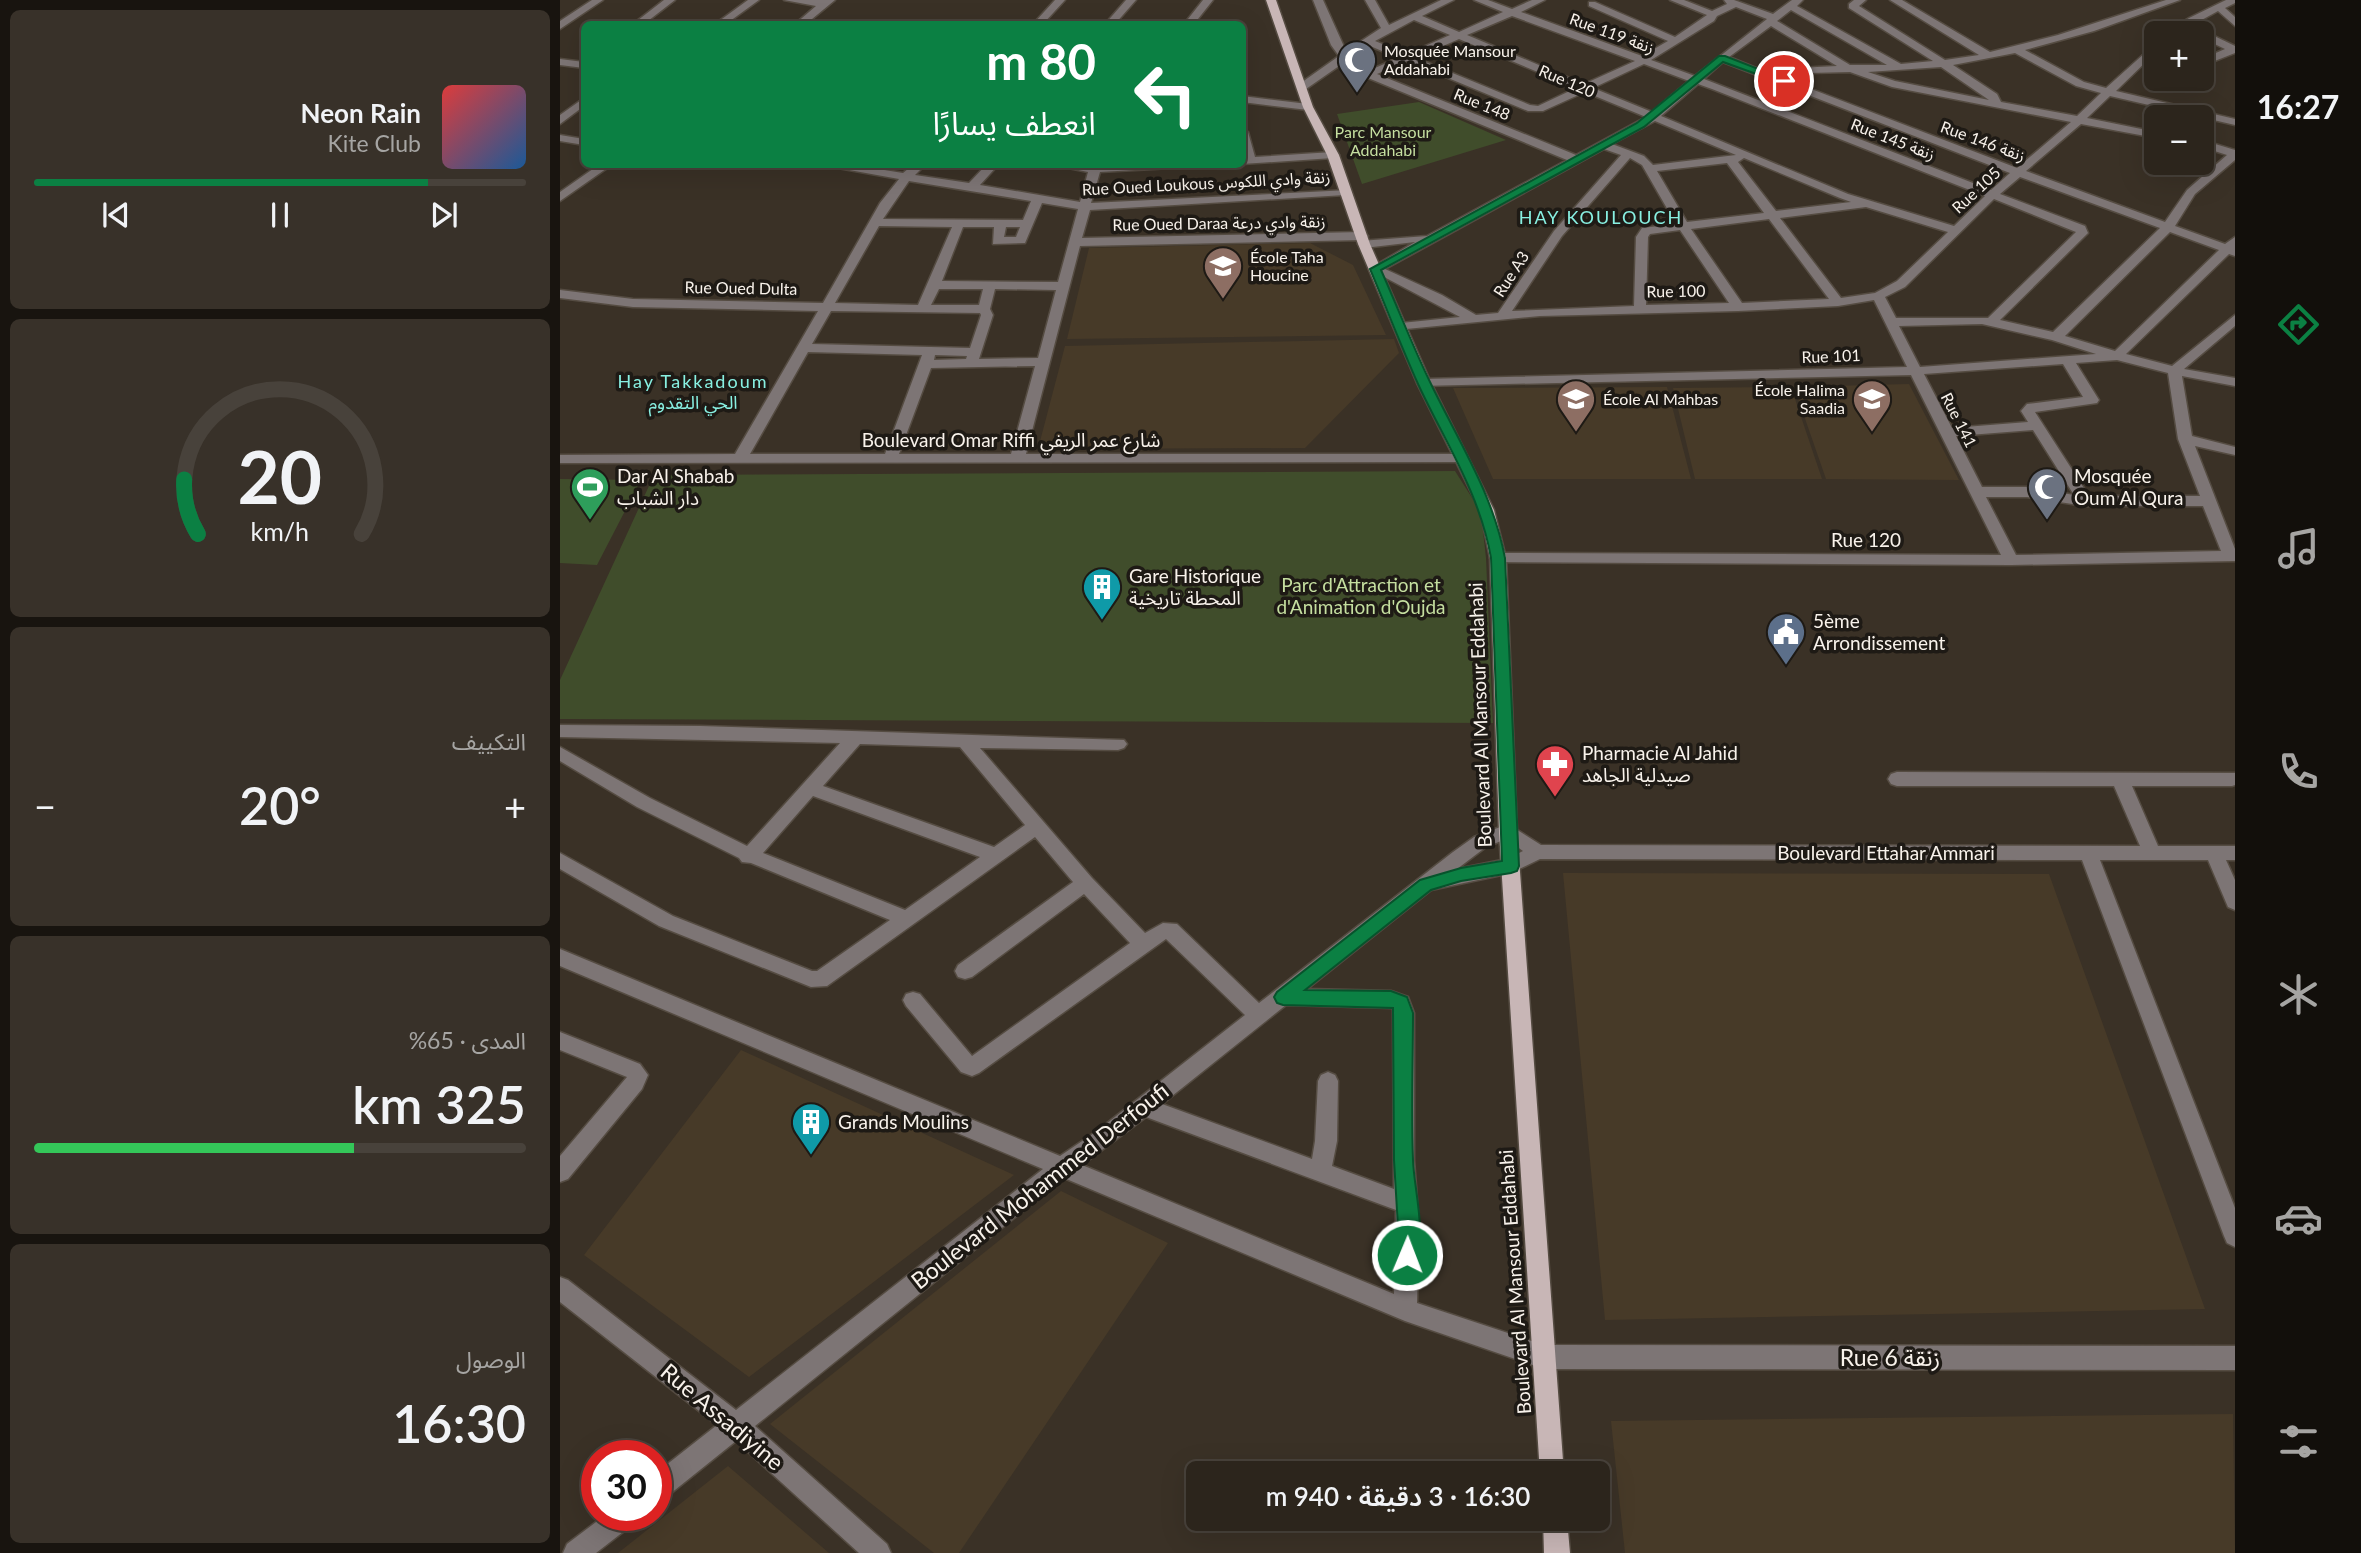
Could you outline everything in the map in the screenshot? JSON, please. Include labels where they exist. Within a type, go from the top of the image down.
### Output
[{"type":"main road","name":"Boulevard Al Mansour Eddahabi","points":[[1271,0],[1308,107],[1333,155],[1375,269],[1424,383],[1487,510],[1498,558],[1508,831],[1551,1461]]},
{"type":"main road","points":[[1556,1531],[1557,1553]]},
{"type":"street","points":[[560,26],[598,0]]},
{"type":"street","points":[[642,21],[670,0]]},
{"type":"street","points":[[724,21],[754,0]]},
{"type":"street","points":[[789,0],[827,2]]},
{"type":"street","points":[[1041,21],[1060,0]]},
{"type":"street","points":[[1113,21],[1131,0]]},
{"type":"street","points":[[1192,21],[1208,0]]},
{"type":"street","points":[[1318,0],[1341,59]]},
{"type":"street","points":[[1370,0],[1381,23],[1388,29]]},
{"type":"street","points":[[1302,88],[1367,41],[1449,0]]},
{"type":"street","name":"Rue 119 زنقة","points":[[1479,0],[1696,80]]},
{"type":"street","points":[[1369,74],[1540,0]]},
{"type":"street","points":[[1675,0],[1712,15]]},
{"type":"street","points":[[1724,0],[1772,19],[1846,67],[1892,84],[2144,133]]},
{"type":"street","points":[[1861,0],[1852,5],[1989,93],[1997,105]]},
{"type":"street","points":[[1895,0],[1989,55]]},
{"type":"street","points":[[1759,71],[1944,63],[2017,50],[2083,32],[2175,0]]},
{"type":"street","points":[[2190,21],[2234,0]]},
{"type":"street","points":[[804,21],[827,2]]},
{"type":"street","points":[[1375,269],[1652,118],[1722,58],[1794,3],[1897,66]]},
{"type":"street","points":[[1592,4],[1676,41]]},
{"type":"street","points":[[1367,41],[1528,108],[1541,108],[1580,87],[1642,61],[1711,19],[1712,15],[1736,4]]},
{"type":"street","points":[[2219,7],[2235,23]]},
{"type":"street","points":[[1200,11],[1207,21]]},
{"type":"street","name":"Rue 120","points":[[1415,17],[1652,118],[1864,204],[1956,231]]},
{"type":"street","points":[[2214,40],[2234,49]]},
{"type":"street","points":[[2214,58],[2234,49]]},
{"type":"street","points":[[2017,50],[2068,79],[2107,92],[2235,122]]},
{"type":"street","name":"Rue 105","points":[[1878,296],[1901,284],[1993,194],[2078,121],[2144,57]]},
{"type":"street","name":"Rue 146 زنقة","points":[[1722,58],[1933,141],[2232,247]]},
{"type":"street","name":"Rue 148","points":[[1341,59],[1369,74],[1576,159]]},
{"type":"street","points":[[560,62],[581,65]]},
{"type":"street","name":"Rue 145 زنقة","points":[[1696,80],[2078,228],[2082,233],[1992,321]]},
{"type":"street","points":[[1246,99],[1308,107]]},
{"type":"street","points":[[560,121],[581,104]]},
{"type":"street","points":[[562,140],[581,142]]},
{"type":"street","points":[[1603,145],[1644,160],[1684,227],[1738,307]]},
{"type":"street","points":[[2214,147],[2235,154]]},
{"type":"street","name":"Rue A3","points":[[1502,316],[1566,223],[1628,154]]},
{"type":"street","points":[[2056,337],[2169,226],[2191,192],[2235,154]]},
{"type":"street","points":[[1246,161],[1333,155]]},
{"type":"street","points":[[1649,169],[1750,157]]},
{"type":"street","points":[[1730,159],[1838,302]]},
{"type":"street","points":[[560,197],[602,168]]},
{"type":"street","name":"Rue Oued Loukous زنقة وادي اللكوس","points":[[850,168],[1086,207],[1345,192]]},
{"type":"street","points":[[740,459],[886,203],[916,168]]},
{"type":"street","points":[[972,187],[990,168]]},
{"type":"street","points":[[1017,460],[1078,242],[1096,168]]},
{"type":"street","points":[[1001,223],[996,239],[998,241],[1020,241],[1038,198]]},
{"type":"street","points":[[1640,309],[1643,234],[1648,230],[1774,217],[1864,204]]},
{"type":"street","points":[[876,222],[1027,224]]},
{"type":"street","points":[[923,309],[959,223]]},
{"type":"street","name":"Rue Oued Daraa زنقة وادي درعة","points":[[1078,242],[1434,237]]},
{"type":"street","points":[[1892,322],[1974,319],[1992,321],[2117,356],[2232,247]]},
{"type":"street","points":[[1375,269],[1438,298],[1475,320]]},
{"type":"street","points":[[934,285],[1064,286]]},
{"type":"street","points":[[973,358],[987,315],[984,309],[990,286]]},
{"type":"street","name":"Rue Oued Dulta","points":[[560,294],[633,303],[984,309]]},
{"type":"street","name":"Rue 100","points":[[1401,327],[1502,316],[1838,302],[1878,296]]},
{"type":"street","name":"Rue 141","points":[[1878,296],[2011,559]]},
{"type":"street","points":[[2232,556],[2185,439],[2174,371],[2235,319]]},
{"type":"street","points":[[802,348],[1043,362]]},
{"type":"street","name":"Rue 101","points":[[1424,383],[1915,372],[2117,356],[2174,371],[2235,382]]},
{"type":"street","points":[[890,460],[928,357]]},
{"type":"street","points":[[2068,361],[2092,400],[2030,407],[2028,411],[2035,426],[2085,501]]},
{"type":"street","points":[[1945,433],[2035,426]]},
{"type":"street","points":[[2185,439],[2235,450]]},
{"type":"street","name":"Boulevard Omar Riffi شارع عمر الريفي","points":[[560,459],[1461,458]]},
{"type":"street","points":[[1976,492],[2027,492],[2085,501],[2209,501]]},
{"type":"street","name":"Rue 120","points":[[1498,558],[2011,559],[2232,556]]},
{"type":"street","points":[[560,731],[966,743],[1118,744]]},
{"type":"street","points":[[748,857],[855,738]]},
{"type":"street","points":[[966,743],[1085,883],[1143,944]]},
{"type":"street","points":[[560,753],[695,831],[748,857],[909,919]]},
{"type":"street","points":[[1897,779],[2232,779]]},
{"type":"street","points":[[2120,779],[2152,852]]},
{"type":"street","points":[[810,788],[995,855]]},
{"type":"street","points":[[560,860],[666,921],[811,979],[820,980],[1036,827]]},
{"type":"street","points":[[1508,831],[1538,852]]},
{"type":"street","name":"Boulevard Mohammed Derfoufi","points":[[672,1476],[1480,842],[1508,831]]},
{"type":"street","name":"Boulevard Ettahar Ammari","points":[[1511,866],[1538,852],[2235,853]]},
{"type":"street","points":[[2088,853],[2235,1236]]},
{"type":"street","points":[[2214,853],[2235,902]]},
{"type":"street","name":"Boulevard Mohammed Derfoufi","points":[[1426,885],[1461,875],[1511,866]]},
{"type":"street","points":[[965,971],[1085,883]]},
{"type":"street","points":[[913,1000],[968,1066],[972,1067],[1143,944],[1163,931],[1172,931],[1259,1016]]},
{"type":"street","name":"Rue 6 زنقة","points":[[560,957],[1405,1310],[1544,1357],[2235,1358]]},
{"type":"street","points":[[1283,997],[1391,999],[1401,1003],[1404,1013],[1403,1160],[1407,1205],[1405,1310]]},
{"type":"street","points":[[560,1041],[633,1070],[638,1075],[635,1083],[560,1172]]},
{"type":"street","points":[[1320,1172],[1326,1141],[1328,1081]]},
{"type":"street","points":[[1142,1106],[1407,1205]]},
{"type":"street","name":"Rue Assadiyine","points":[[560,1288],[736,1425],[878,1553]]},
{"type":"street","points":[[576,1553],[604,1531]]},
{"type":"shaded area","name":"École Taha Houcine","points":[[1310,243],[1353,265],[1386,335],[1067,339],[1089,248]]},
{"type":"shaded area","points":[[1394,339],[1399,353],[1305,448],[1038,449],[1065,346]]},
{"type":"shaded area","name":"École Halima Saadia","points":[[1909,384],[1959,480],[1826,479],[1794,387]]},
{"type":"shaded area","name":"École Al Mahbas","points":[[1667,387],[1691,479],[1493,479],[1453,388]]},
{"type":"shaded area","points":[[1791,387],[1822,479],[1695,479],[1673,388]]},
{"type":"shaded area","points":[[1563,873],[2049,874],[2205,1309],[1605,1320]]},
{"type":"shaded area","name":"Grands Moulins","points":[[741,1050],[1014,1175],[749,1377],[584,1255]]},
{"type":"shaded area","points":[[1061,1191],[1168,1243],[959,1553],[934,1553],[770,1424]]},
{"type":"shaded area","points":[[2233,1414],[2235,1553],[1625,1553],[1611,1421]]},
{"type":"shaded area","points":[[728,1466],[829,1553],[618,1553],[646,1531],[672,1531],[672,1510]]},
{"type":"green space","name":"Parc Mansour Addahabi","points":[[1419,102],[1506,140],[1362,184],[1337,114]]},
{"type":"green space","name":"Parc d'Attraction et d'Animation d'Oujda","points":[[1455,471],[1481,512],[1486,558],[1493,723],[560,719],[560,680],[654,475]]},
{"type":"green space","name":"Dar Al Shabab دار الشباب","points":[[560,479],[641,480],[597,565],[560,563]]},
{"type":"place","name":"Mosquée Mansour Addahabi","points":[[1357,94]]},
{"type":"place","name":"École Taha Houcine","points":[[1223,300]]},
{"type":"place","name":"École Al Mahbas","points":[[1576,433]]},
{"type":"place","name":"École Halima Saadia","points":[[1872,433]]},
{"type":"place","name":"Dar Al Shabab دار الشباب","points":[[590,521]]},
{"type":"place","name":"Mosquée Oum Al Qura","points":[[2047,521]]},
{"type":"place","name":"Gare Historique المحطة تاريخية","points":[[1102,621]]},
{"type":"place","name":"5ème Arrondissement","points":[[1786,666]]},
{"type":"place","name":"Pharmacie Al Jahid صيدلية الجاهد","points":[[1555,798]]},
{"type":"place","name":"Grands Moulins","points":[[811,1156]]},
{"type":"district","name":"HAY KOULOUCH","points":[[1601,218]]},
{"type":"district","name":"Hay Takkadoum الحي التقدوم","points":[[693,392]]},
{"type":"route","points":[[1407,1255],[1408,1227],[1403,1160],[1404,1013],[1401,1003],[1391,999],[1283,997],[1426,885],[1461,875],[1511,866],[1498,558],[1493,531],[1480,493],[1424,383],[1375,269],[1652,118],[1722,58],[1784,81]]}]
